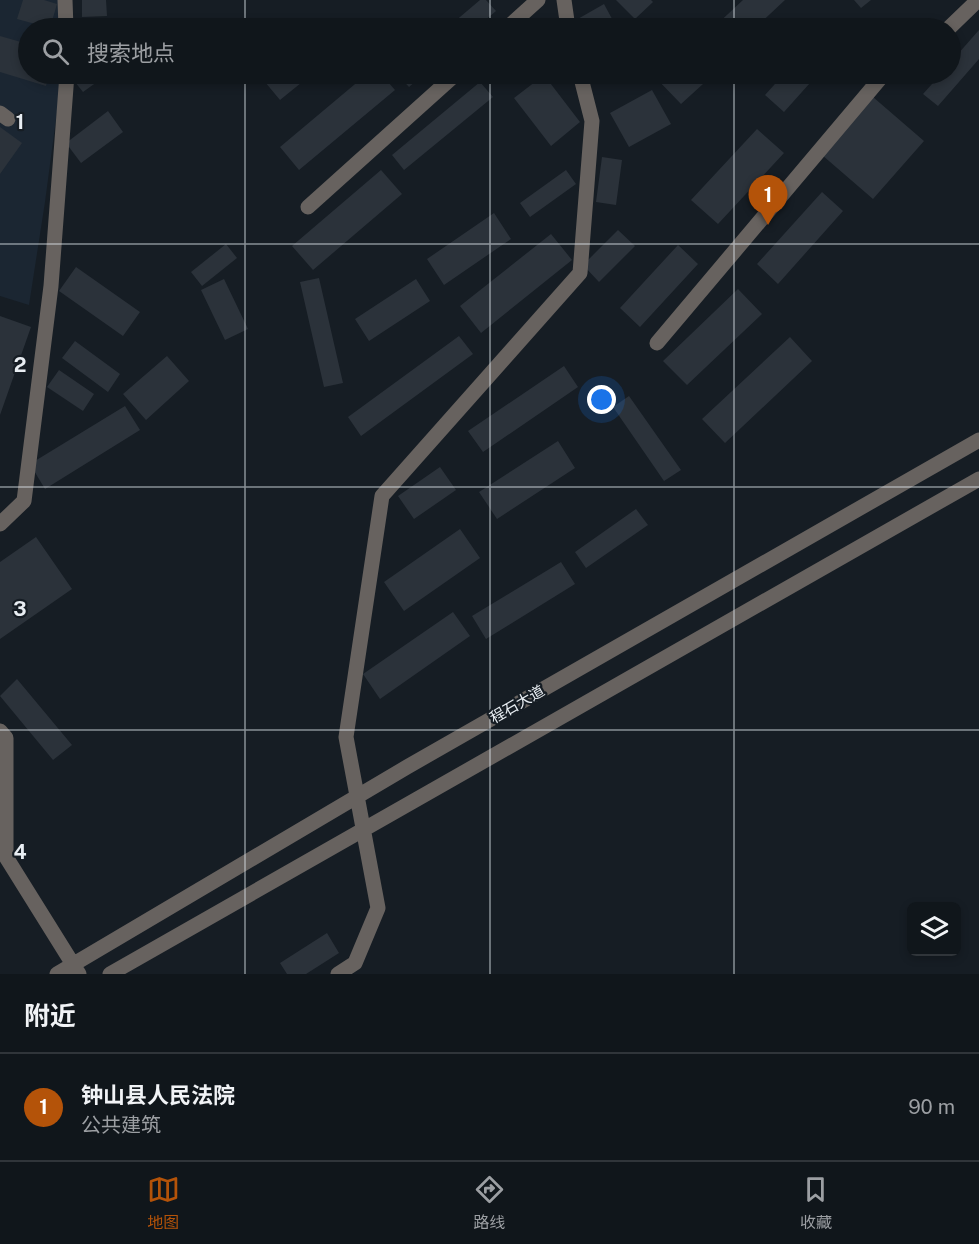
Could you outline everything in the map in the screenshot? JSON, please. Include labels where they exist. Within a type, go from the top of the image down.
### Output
[{"type":"street","points":[[65,0],[66,18]]},
{"type":"street","points":[[518,18],[538,0]]},
{"type":"street","points":[[564,0],[567,18]]},
{"type":"street","points":[[959,18],[978,0]]},
{"type":"street","points":[[0,524],[24,501],[51,286],[66,84]]},
{"type":"street","points":[[308,207],[445,84]]},
{"type":"street","points":[[338,974],[355,963],[378,908],[346,737],[382,496],[580,273],[592,121],[583,84]]},
{"type":"street","points":[[657,343],[876,84]]},
{"type":"street","name":"程石大道","points":[[57,974],[77,969],[357,797],[979,440]]},
{"type":"street","points":[[110,974],[979,478]]},
{"type":"street","points":[[0,731],[6,738],[6,857],[77,969]]},
{"type":"shaded area","points":[[0,0],[61,0],[61,18],[18,18],[18,84],[60,84],[60,89],[29,305],[0,296]]},
{"type":"building","points":[[23,0],[44,0],[57,4],[53,18],[17,19]]},
{"type":"building","points":[[82,0],[106,0],[107,16],[82,17]]},
{"type":"building","points":[[480,0],[486,0],[496,11],[488,18],[459,18]]},
{"type":"building","points":[[616,0],[651,0],[653,2],[634,18]]},
{"type":"building","points":[[743,0],[785,0],[766,18],[724,18]]},
{"type":"building","points":[[854,0],[871,0],[861,8]]},
{"type":"building","points":[[604,4],[612,18],[580,18]]},
{"type":"building","points":[[979,30],[979,59],[961,80],[961,50]]},
{"type":"building","points":[[0,36],[18,41],[18,77],[0,72]]},
{"type":"building","points":[[77,84],[94,84],[83,92]]},
{"type":"building","points":[[267,84],[300,84],[280,100]]},
{"type":"building","points":[[355,84],[390,84],[395,90],[299,170],[280,147]]},
{"type":"building","points":[[478,84],[482,84],[493,97],[404,170],[392,155]]},
{"type":"building","points":[[532,84],[551,84],[580,122],[551,146],[514,98]]},
{"type":"building","points":[[662,84],[703,84],[681,104]]},
{"type":"building","points":[[775,84],[809,84],[784,112],[765,95]]},
{"type":"building","points":[[932,84],[957,84],[938,106],[923,94]]},
{"type":"building","points":[[652,90],[671,124],[629,147],[610,113]]},
{"type":"building","points":[[873,97],[924,141],[873,199],[822,155]]},
{"type":"building","points":[[108,111],[123,132],[81,163],[66,143]]},
{"type":"building","points":[[0,127],[22,143],[0,174]]},
{"type":"building","points":[[757,129],[784,153],[718,224],[691,200]]},
{"type":"building","points":[[602,157],[622,160],[616,205],[596,202]]},
{"type":"building","points":[[381,170],[402,194],[313,270],[292,246]]},
{"type":"building","points":[[566,170],[576,184],[530,217],[520,203]]},
{"type":"building","points":[[822,192],[843,211],[778,284],[757,264]]},
{"type":"building","points":[[494,213],[511,239],[444,285],[427,259]]},
{"type":"building","points":[[618,230],[635,246],[599,282],[583,265]]},
{"type":"building","points":[[551,234],[572,260],[481,333],[460,306]]},
{"type":"building","points":[[226,244],[237,258],[202,286],[191,272]]},
{"type":"building","points":[[678,245],[698,264],[640,327],[620,308]]},
{"type":"building","points":[[76,267],[140,312],[123,336],[59,291]]},
{"type":"building","points":[[319,278],[343,383],[324,387],[300,282]]},
{"type":"building","points":[[224,279],[248,329],[225,340],[201,290]]},
{"type":"building","points":[[416,279],[430,301],[369,341],[355,319]]},
{"type":"building","points":[[738,289],[762,314],[687,385],[663,361]]},
{"type":"building","points":[[0,316],[31,327],[0,415]]},
{"type":"building","points":[[459,336],[473,354],[361,436],[348,417]]},
{"type":"building","points":[[790,337],[812,361],[725,443],[702,419]]},
{"type":"building","points":[[75,341],[120,374],[108,392],[62,358]]},
{"type":"building","points":[[167,356],[189,381],[146,420],[123,394]]},
{"type":"building","points":[[564,366],[578,387],[483,452],[468,431]]},
{"type":"building","points":[[59,370],[94,394],[83,411],[47,387]]},
{"type":"building","points":[[629,396],[681,470],[664,481],[613,407]]},
{"type":"building","points":[[125,406],[140,430],[45,489],[30,464]]},
{"type":"building","points":[[558,441],[575,468],[497,519],[479,492]]},
{"type":"building","points":[[440,467],[456,490],[414,519],[398,496]]},
{"type":"building","points":[[636,509],[648,525],[586,568],[575,552]]},
{"type":"building","points":[[460,529],[480,558],[404,611],[384,582]]},
{"type":"building","points":[[36,537],[72,589],[0,639],[0,562]]},
{"type":"building","points":[[561,562],[575,584],[486,639],[472,616]]},
{"type":"building","points":[[453,612],[470,636],[380,699],[363,674]]},
{"type":"building","points":[[17,679],[72,745],[53,760],[0,696]]},
{"type":"building","points":[[327,933],[339,953],[306,974],[287,974],[280,963]]},
{"type":"place","name":"钟山县人民法院","points":[[768,225]]}]
